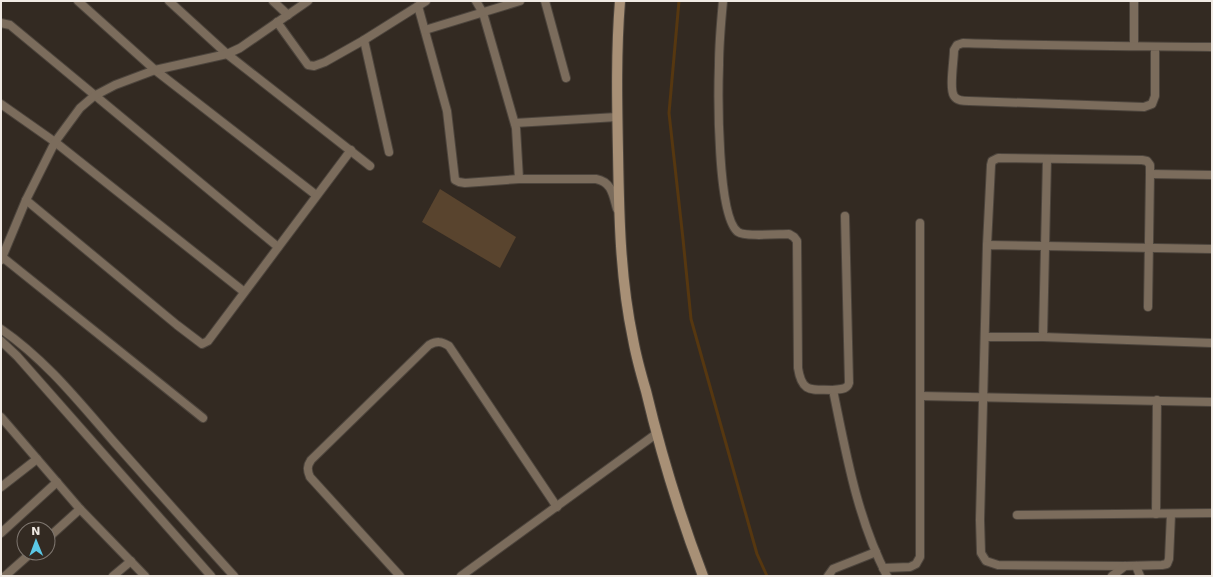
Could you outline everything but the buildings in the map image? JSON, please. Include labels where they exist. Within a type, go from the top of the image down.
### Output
[{"type":"street","points":[[79,1],[155,70],[316,195]]},
{"type":"street","points":[[169,1],[228,54],[370,166]]},
{"type":"street","points":[[273,1],[288,15]]},
{"type":"street","points":[[203,418],[1,257],[26,200],[55,142],[80,108],[94,96],[115,85],[155,70],[228,54],[240,48],[308,1]]},
{"type":"street","points":[[277,22],[308,65],[314,66],[325,62],[364,40],[426,1]]},
{"type":"street","points":[[476,1],[483,13],[515,123],[518,137],[519,179]]},
{"type":"street","points":[[425,30],[520,1]]},
{"type":"street","points":[[545,1],[566,78]]},
{"type":"street","points":[[620,1],[617,117],[619,216],[624,280],[633,339],[656,434],[677,503],[703,576]]},
{"type":"street","points":[[723,1],[719,64],[720,152],[723,185],[729,217],[738,233],[747,235],[789,234],[794,236],[797,242],[798,368],[799,378],[802,385],[809,389],[845,389],[848,387],[849,383],[845,216]]},
{"type":"street","points":[[1134,1],[1134,46]]},
{"type":"street","points":[[418,6],[447,111],[455,180],[465,183],[519,179],[603,180],[610,188],[619,216]]},
{"type":"street","points":[[1,23],[10,25],[278,247]]},
{"type":"street","points":[[364,40],[390,152]]},
{"type":"street","points":[[1155,47],[1155,96],[1152,104],[1144,107],[969,101],[957,99],[953,95],[954,50],[957,45],[963,43],[1060,46],[1212,47]]},
{"type":"street","points":[[2,107],[55,142],[243,291]]},
{"type":"street","points":[[515,123],[617,117]]},
{"type":"street","points":[[26,200],[200,343],[204,343],[208,341],[243,291],[351,150]]},
{"type":"street","points":[[1148,307],[1150,165],[1147,161],[998,158],[992,161],[990,165],[987,245],[981,553],[986,562],[998,565],[1162,566],[1166,564],[1169,559],[1170,514]]},
{"type":"street","points":[[1043,337],[1047,159]]},
{"type":"street","points":[[1150,174],[1212,175]]},
{"type":"street","points":[[833,390],[851,476],[863,520],[876,552],[885,572],[910,567],[916,564],[920,556],[920,223]]},
{"type":"street","points":[[987,245],[1212,249]]},
{"type":"street","points":[[1,329],[30,351],[58,378],[160,495],[234,576]]},
{"type":"street","points":[[985,337],[1043,337],[1212,343]]},
{"type":"street","points":[[1,341],[17,356],[211,576]]},
{"type":"street","points":[[400,576],[310,477],[308,464],[429,345],[436,342],[442,342],[448,346],[557,507]]},
{"type":"street","points":[[920,396],[1212,402]]},
{"type":"street","points":[[1156,514],[1157,400]]},
{"type":"street","points":[[1,417],[80,509],[144,576]]},
{"type":"street","points":[[461,576],[656,434]]},
{"type":"street","points":[[1,487],[36,459]]},
{"type":"street","points":[[1,533],[57,482]]},
{"type":"street","points":[[56,531],[80,509]]},
{"type":"street","points":[[1017,515],[1212,513]]},
{"type":"street","points":[[828,576],[833,569],[876,552]]},
{"type":"street","points":[[4,576],[21,561]]},
{"type":"street","points":[[113,576],[131,561]]},
{"type":"street","points":[[1112,576],[1126,566]]},
{"type":"street","points":[[1136,566],[1140,576]]},
{"type":"shaded area","points":[[440,189],[516,237],[500,268],[422,222]]},
{"type":"waterway","points":[[679,1],[669,113],[691,319],[757,554],[767,576]]}]
